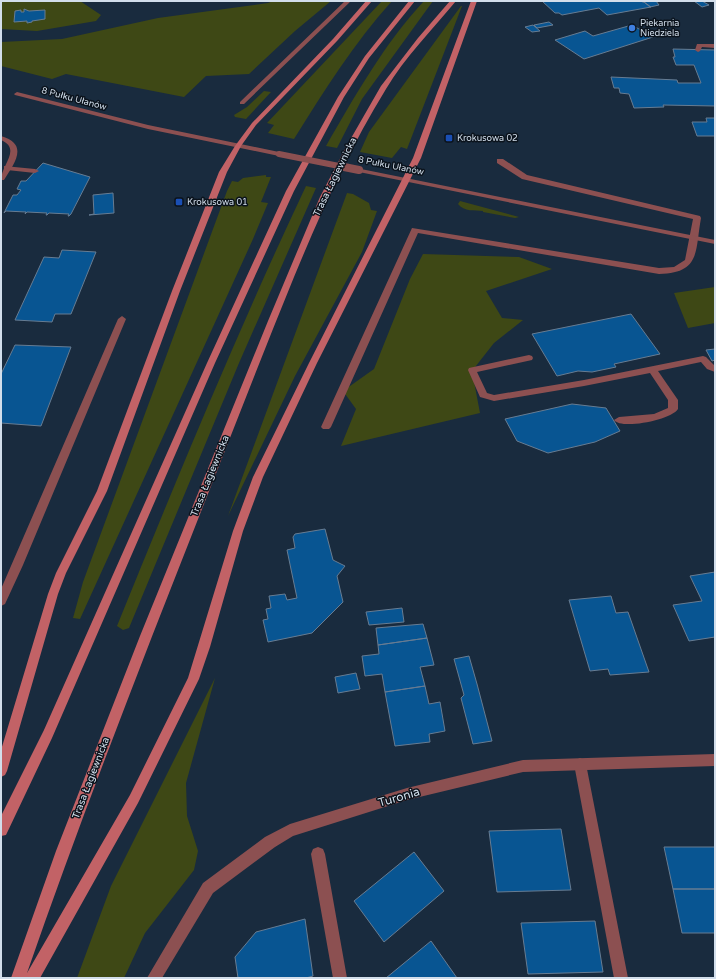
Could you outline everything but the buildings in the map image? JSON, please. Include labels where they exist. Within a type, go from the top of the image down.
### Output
[{"type":"main road","points":[[1,771],[46,618],[61,573],[102,491],[207,210],[223,172],[238,146],[254,124],[369,1]]},
{"type":"main road","points":[[1,830],[48,734],[211,363],[290,190],[341,97],[367,57],[412,1]]},
{"type":"main road","name":"Trasa Łagiewnicka","points":[[18,978],[63,851],[146,636],[272,321],[321,204],[349,147],[384,86],[420,39],[453,1]]},
{"type":"main road","points":[[32,978],[134,798],[178,712],[193,679],[204,647],[238,531],[258,477],[313,363],[417,158],[474,1]]},
{"type":"street","points":[[242,103],[348,1]]},
{"type":"street","points":[[698,50],[700,45],[715,46]]},
{"type":"street","name":"8 Pułku Ułanów","points":[[17,94],[104,117],[238,146],[715,242]]},
{"type":"street","points":[[1,138],[10,140],[15,150],[13,158],[1,178]]},
{"type":"street","points":[[326,427],[415,230],[659,271],[670,271],[686,265],[689,261],[695,238],[697,218],[525,177],[500,161]]},
{"type":"street","points":[[7,168],[35,171]]},
{"type":"street","points":[[1,601],[18,565],[122,319]]},
{"type":"street","points":[[529,358],[472,370],[483,395],[494,398],[584,383],[703,359],[710,367],[715,369]]},
{"type":"street","points":[[618,420],[656,417],[666,414],[673,408],[673,400],[652,369]]},
{"type":"street","name":"Turonia","points":[[154,978],[208,888],[270,842],[290,830],[407,794],[523,766],[715,760]]},
{"type":"street","points":[[580,764],[621,978]]},
{"type":"street","points":[[318,854],[340,978]]},
{"type":"green space","points":[[1,1],[80,1],[101,15],[96,21],[37,31],[1,29]]},
{"type":"green space","points":[[273,1],[331,1],[295,31],[249,74],[206,76],[184,97],[66,74],[52,79],[1,66],[1,42],[62,39],[158,18],[268,3]]},
{"type":"green space","points":[[382,1],[392,1],[352,50],[294,139],[268,133],[274,125],[267,123]]},
{"type":"green space","points":[[424,1],[433,1],[362,99],[337,148],[326,146],[359,89],[383,53],[409,18]]},
{"type":"green space","points":[[461,6],[407,149],[401,147],[392,158],[360,152],[369,132]]},
{"type":"green space","points":[[264,91],[271,92],[246,119],[235,117],[234,115],[247,107]]},
{"type":"green space","points":[[266,175],[266,177],[271,177],[261,202],[268,203],[253,239],[80,619],[73,618],[83,582],[227,191],[232,181],[238,182],[243,178]]},
{"type":"green space","points":[[306,186],[316,188],[239,363],[129,628],[123,630],[117,626],[162,515],[232,349]]},
{"type":"green space","points":[[347,193],[353,194],[369,203],[371,210],[377,211],[362,252],[295,376],[228,516]]},
{"type":"green space","points":[[460,201],[519,217],[515,218],[466,209],[460,207],[458,204]]},
{"type":"green space","points":[[423,254],[519,257],[552,269],[486,291],[502,318],[523,320],[494,343],[472,371],[480,413],[341,446],[356,409],[343,391],[374,369],[410,279]]},
{"type":"green space","points":[[715,287],[715,323],[688,328],[674,293]]},
{"type":"green space","points":[[215,678],[186,783],[187,816],[198,851],[194,870],[145,933],[124,978],[77,978],[111,886]]},
{"type":"place","name":"Piekarnia Niedziela","points":[[632,28]]},
{"type":"place","name":"Krokusowa 02","points":[[449,138]]},
{"type":"place","name":"Krokusowa 01","points":[[179,202]]}]
